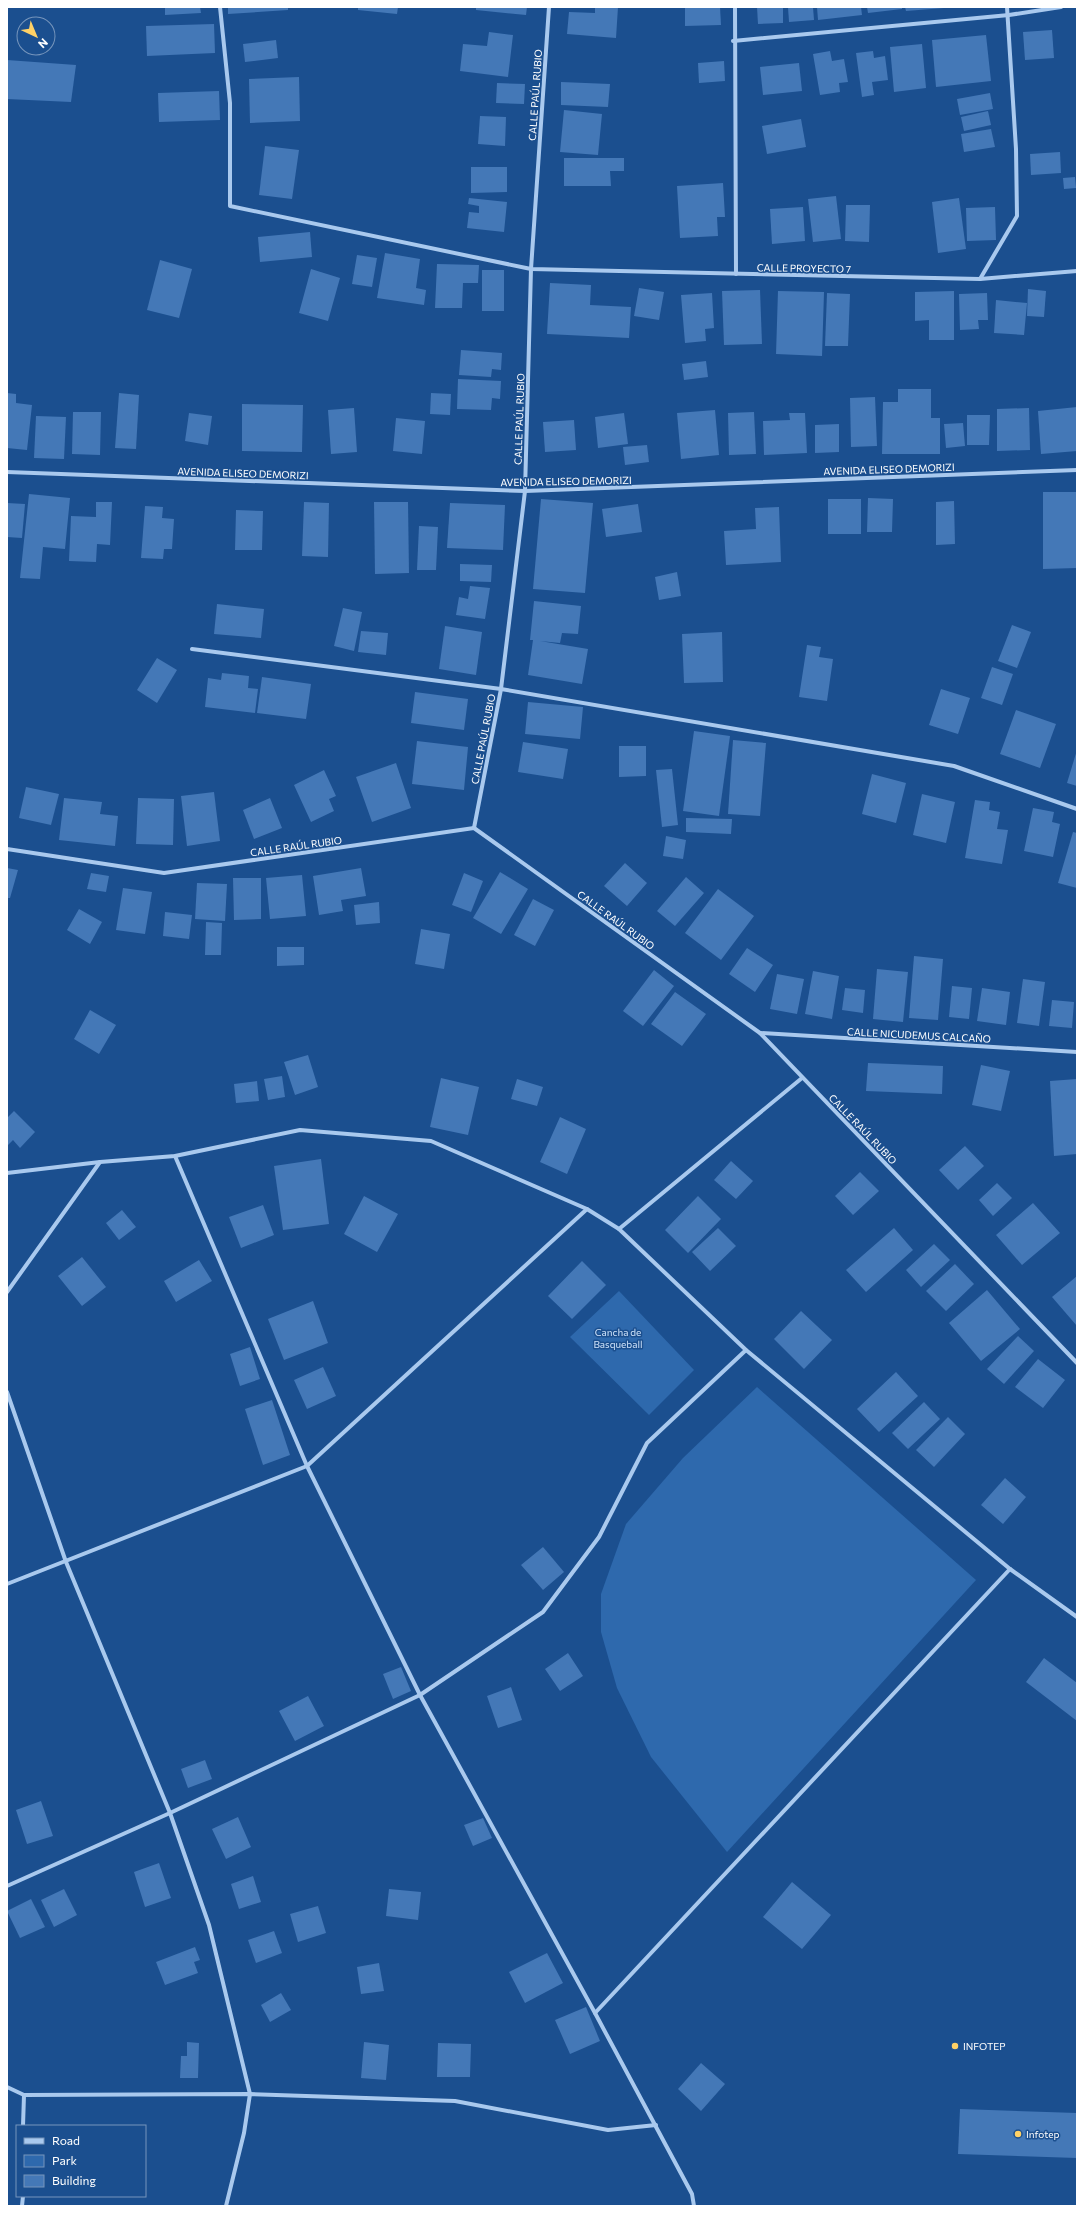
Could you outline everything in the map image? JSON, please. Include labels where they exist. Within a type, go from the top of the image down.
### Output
[{"type":"street","name":"CALLE PROYECTO 7","points":[[220,7],[230,102],[230,206],[531,270],[980,279],[1077,271]]},
{"type":"street","name":"CALLE PAÚL RUBIO","points":[[474,828],[501,689],[525,492],[531,270],[549,7]]},
{"type":"street","points":[[735,7],[736,274]]},
{"type":"street","points":[[980,279],[1017,216],[1016,150],[1009,14],[1007,7]]},
{"type":"street","points":[[734,41],[1009,14],[1061,7]]},
{"type":"street","name":"AVENIDA ELISEO DEMORIZI","points":[[7,472],[525,492],[1077,470]]},
{"type":"street","points":[[192,649],[501,689],[954,766],[1077,809]]},
{"type":"street","name":"CALLE RAÚL RUBIO","points":[[7,849],[164,873],[474,828],[760,1034],[1077,1364]]},
{"type":"street","name":"CALLE NICUDEMUS CALCAÑO","points":[[760,1034],[1077,1052]]},
{"type":"street","points":[[619,1229],[802,1078]]},
{"type":"street","points":[[7,1173],[100,1162],[175,1156],[300,1130],[430,1141],[587,1209],[619,1229],[746,1350],[1010,1569],[1077,1617]]},
{"type":"street","points":[[175,1156],[307,1466],[420,1695],[656,2125],[692,2194],[694,2206]]},
{"type":"street","points":[[7,1292],[100,1162]]},
{"type":"street","points":[[7,1584],[307,1466],[587,1209]]},
{"type":"street","points":[[7,1886],[170,1813],[420,1695],[543,1612],[599,1537],[646,1444],[746,1350]]},
{"type":"street","points":[[7,1392],[66,1562],[170,1813],[209,1925],[250,2094],[244,2133],[226,2206]]},
{"type":"street","points":[[595,2013],[1010,1569]]},
{"type":"street","points":[[7,2087],[24,2095],[250,2094],[454,2101],[608,2130],[656,2125]]},
{"type":"street","points":[[23,2125],[24,2095]]},
{"type":"green space","name":"Cancha de Basqueball","points":[[619,1291],[694,1370],[649,1415],[570,1337]]},
{"type":"green space","points":[[757,1387],[976,1580],[727,1852],[651,1757],[617,1688],[601,1632],[601,1594],[626,1524],[683,1458]]},
{"type":"building","points":[[165,7],[200,7],[201,13],[165,15]]},
{"type":"building","points":[[228,7],[288,7],[288,10],[228,14]]},
{"type":"building","points":[[358,7],[398,7],[397,14],[358,10]]},
{"type":"building","points":[[476,7],[527,7],[526,15],[476,10]]},
{"type":"building","points":[[595,7],[618,7],[616,38],[567,34],[569,12],[595,13]]},
{"type":"building","points":[[685,7],[720,7],[721,25],[685,26]]},
{"type":"building","points":[[757,7],[783,7],[783,23],[758,24]]},
{"type":"building","points":[[788,7],[813,7],[814,20],[789,22]]},
{"type":"building","points":[[817,7],[861,7],[862,15],[818,20]]},
{"type":"building","points":[[867,7],[902,7],[902,9],[868,13]]},
{"type":"building","points":[[905,7],[943,7],[944,8],[906,11]]},
{"type":"building","points":[[214,24],[215,53],[147,56],[146,26]]},
{"type":"building","points":[[1052,30],[1054,58],[1025,60],[1023,32]]},
{"type":"building","points":[[489,32],[513,35],[508,77],[460,71],[463,44],[487,46]]},
{"type":"building","points":[[986,35],[991,81],[936,87],[932,40]]},
{"type":"building","points":[[276,40],[278,58],[245,62],[243,44]]},
{"type":"building","points":[[922,44],[926,88],[894,92],[890,47]]},
{"type":"building","points":[[830,51],[832,61],[844,59],[848,82],[839,83],[840,92],[820,95],[813,54]]},
{"type":"building","points":[[873,51],[874,58],[885,56],[888,80],[872,82],[874,95],[862,97],[856,53]]},
{"type":"building","points":[[7,60],[76,65],[71,102],[7,99]]},
{"type":"building","points":[[724,61],[725,81],[699,83],[698,63]]},
{"type":"building","points":[[799,63],[802,91],[763,95],[760,67]]},
{"type":"building","points":[[299,77],[300,121],[250,123],[249,79]]},
{"type":"building","points":[[561,82],[610,84],[608,107],[561,105]]},
{"type":"building","points":[[497,83],[525,84],[524,104],[496,103]]},
{"type":"building","points":[[219,91],[220,120],[159,122],[158,93]]},
{"type":"building","points":[[990,93],[993,109],[960,115],[957,99]]},
{"type":"building","points":[[564,110],[602,114],[598,155],[560,152]]},
{"type":"building","points":[[988,111],[991,125],[964,131],[961,117]]},
{"type":"building","points":[[480,116],[506,117],[505,146],[478,144]]},
{"type":"building","points":[[801,119],[806,147],[767,154],[762,126]]},
{"type":"building","points":[[991,129],[995,147],[964,152],[961,134]]},
{"type":"building","points":[[265,146],[299,150],[292,199],[259,195]]},
{"type":"building","points":[[1060,152],[1061,173],[1031,175],[1030,154]]},
{"type":"building","points":[[564,158],[624,158],[624,171],[610,171],[611,186],[564,186]]},
{"type":"building","points":[[471,167],[507,167],[507,192],[471,193]]},
{"type":"building","points":[[1075,177],[1076,188],[1064,189],[1063,178]]},
{"type":"building","points":[[723,183],[725,217],[717,217],[718,236],[680,238],[677,186]]},
{"type":"building","points":[[836,196],[841,239],[813,242],[808,199]]},
{"type":"building","points":[[469,198],[507,202],[504,232],[467,228],[469,212],[479,213],[479,206],[468,204]]},
{"type":"building","points":[[959,198],[966,249],[938,253],[932,202]]},
{"type":"building","points":[[846,205],[870,205],[869,242],[845,241]]},
{"type":"building","points":[[803,207],[805,241],[772,244],[770,209]]},
{"type":"building","points":[[995,207],[996,240],[967,241],[966,208]]},
{"type":"building","points":[[310,232],[312,257],[260,262],[258,237]]},
{"type":"building","points":[[385,253],[420,259],[416,288],[426,290],[424,305],[377,298]]},
{"type":"building","points":[[357,255],[377,258],[372,287],[352,284]]},
{"type":"building","points":[[160,260],[192,269],[179,318],[147,310]]},
{"type":"building","points":[[437,264],[479,265],[478,283],[463,283],[462,308],[435,308]]},
{"type":"building","points":[[311,269],[340,278],[328,321],[299,313]]},
{"type":"building","points":[[482,270],[504,270],[504,311],[482,311]]},
{"type":"building","points":[[550,283],[591,285],[590,305],[631,307],[629,338],[547,334]]},
{"type":"building","points":[[639,288],[664,292],[659,320],[634,316]]},
{"type":"building","points":[[1028,289],[1046,291],[1044,317],[1027,316]]},
{"type":"building","points":[[760,290],[762,344],[724,345],[722,291]]},
{"type":"building","points":[[778,291],[824,292],[822,356],[776,354]]},
{"type":"building","points":[[954,291],[954,340],[929,340],[929,320],[915,321],[915,292]]},
{"type":"building","points":[[712,293],[714,328],[705,329],[706,341],[685,343],[681,295]]},
{"type":"building","points":[[827,293],[850,294],[848,346],[825,346]]},
{"type":"building","points":[[987,293],[988,320],[978,320],[979,329],[960,330],[959,294]]},
{"type":"building","points":[[996,300],[1027,303],[1024,335],[994,333]]},
{"type":"building","points":[[461,350],[502,353],[501,370],[492,369],[491,377],[459,375]]},
{"type":"building","points":[[706,361],[708,377],[684,380],[682,364]]},
{"type":"building","points":[[458,379],[501,381],[500,399],[492,398],[491,410],[457,409]]},
{"type":"building","points":[[898,389],[931,389],[931,418],[940,418],[940,454],[882,454],[883,402],[898,402]]},
{"type":"building","points":[[7,393],[16,394],[16,403],[32,405],[27,450],[7,448]]},
{"type":"building","points":[[119,393],[139,395],[136,449],[115,448]]},
{"type":"building","points":[[431,393],[451,394],[450,415],[430,414]]},
{"type":"building","points":[[875,397],[877,446],[851,447],[850,398]]},
{"type":"building","points":[[242,404],[303,405],[302,452],[242,451]]},
{"type":"building","points":[[1077,407],[1077,451],[1041,454],[1038,411]]},
{"type":"building","points":[[354,408],[357,452],[331,454],[328,410]]},
{"type":"building","points":[[1029,408],[1030,450],[997,451],[997,409]]},
{"type":"building","points":[[715,410],[719,455],[681,459],[677,413]]},
{"type":"building","points":[[73,412],[101,412],[100,455],[72,454]]},
{"type":"building","points":[[754,412],[756,454],[729,455],[728,413]]},
{"type":"building","points":[[189,413],[212,416],[208,445],[185,441]]},
{"type":"building","points":[[624,413],[628,444],[598,448],[595,417]]},
{"type":"building","points":[[789,413],[805,413],[807,453],[764,455],[763,421],[790,420]]},
{"type":"building","points":[[967,415],[990,415],[989,445],[967,445]]},
{"type":"building","points":[[36,416],[66,417],[64,459],[34,458]]},
{"type":"building","points":[[396,418],[425,421],[422,454],[393,451]]},
{"type":"building","points":[[574,420],[576,450],[545,452],[543,422]]},
{"type":"building","points":[[963,423],[965,446],[946,448],[944,424]]},
{"type":"building","points":[[839,424],[839,452],[815,453],[815,425]]},
{"type":"building","points":[[647,445],[649,462],[625,465],[623,447]]},
{"type":"building","points":[[1043,492],[1077,492],[1077,568],[1043,569]]},
{"type":"building","points":[[29,494],[70,498],[65,549],[43,547],[40,579],[20,578]]},
{"type":"building","points":[[868,498],[893,499],[892,532],[867,532]]},
{"type":"building","points":[[541,499],[593,503],[585,593],[533,589]]},
{"type":"building","points":[[828,499],[861,499],[861,534],[828,534]]},
{"type":"building","points":[[954,501],[955,544],[936,545],[936,502]]},
{"type":"building","points":[[96,502],[112,502],[110,545],[97,544],[96,562],[69,561],[71,516],[96,517]]},
{"type":"building","points":[[304,502],[329,503],[328,557],[302,556]]},
{"type":"building","points":[[374,502],[408,502],[409,573],[375,574]]},
{"type":"building","points":[[7,503],[25,504],[22,538],[7,537]]},
{"type":"building","points":[[450,503],[505,505],[503,550],[447,548]]},
{"type":"building","points":[[638,504],[642,532],[606,537],[602,509]]},
{"type":"building","points":[[145,506],[163,507],[162,518],[174,519],[172,549],[164,549],[163,559],[141,558]]},
{"type":"building","points":[[779,507],[781,562],[726,565],[724,531],[756,529],[755,508]]},
{"type":"building","points":[[236,510],[263,511],[262,550],[235,550]]},
{"type":"building","points":[[419,526],[438,527],[436,570],[417,570]]},
{"type":"building","points":[[460,564],[492,565],[491,582],[460,581]]},
{"type":"building","points":[[677,572],[681,596],[659,600],[655,577]]},
{"type":"building","points":[[470,586],[490,588],[485,619],[456,615],[459,597],[468,599]]},
{"type":"building","points":[[534,601],[581,606],[578,634],[562,633],[560,643],[540,641],[588,649],[582,684],[528,675],[533,640],[530,640]]},
{"type":"building","points":[[217,604],[264,609],[261,638],[214,634]]},
{"type":"building","points":[[343,608],[362,612],[354,651],[334,646]]},
{"type":"building","points":[[1012,625],[1031,632],[1017,668],[998,661]]},
{"type":"building","points":[[445,626],[482,632],[476,675],[439,669]]},
{"type":"building","points":[[361,631],[388,633],[386,655],[358,652]]},
{"type":"building","points":[[722,632],[723,682],[684,683],[682,634]]},
{"type":"building","points":[[807,645],[821,647],[819,657],[833,659],[827,701],[799,697]]},
{"type":"building","points":[[157,658],[177,670],[157,703],[137,690]]},
{"type":"building","points":[[992,667],[1013,674],[1002,705],[981,698]]},
{"type":"building","points":[[222,673],[249,676],[248,688],[258,689],[255,713],[205,707],[208,678],[221,680]]},
{"type":"building","points":[[262,677],[311,684],[306,719],[257,713]]},
{"type":"building","points":[[941,689],[970,698],[958,734],[929,725]]},
{"type":"building","points":[[415,692],[468,699],[464,730],[411,723]]},
{"type":"building","points":[[528,702],[583,707],[580,739],[525,734]]},
{"type":"building","points":[[1016,710],[1056,724],[1040,768],[1000,754]]},
{"type":"building","points":[[694,731],[730,736],[719,816],[683,811]]},
{"type":"building","points":[[733,740],[766,743],[760,816],[728,814]]},
{"type":"building","points":[[417,741],[468,747],[464,790],[412,784]]},
{"type":"building","points":[[523,742],[568,749],[563,779],[518,772]]},
{"type":"building","points":[[619,746],[646,746],[646,776],[619,777]]},
{"type":"building","points":[[1077,750],[1077,786],[1067,783]]},
{"type":"building","points":[[396,763],[411,808],[372,822],[356,777]]},
{"type":"building","points":[[672,769],[678,825],[662,827],[656,770]]},
{"type":"building","points":[[324,770],[336,796],[329,799],[334,811],[311,822],[294,785]]},
{"type":"building","points":[[872,774],[906,783],[896,823],[862,814]]},
{"type":"building","points":[[26,787],[59,794],[51,825],[19,818]]},
{"type":"building","points":[[214,792],[220,841],[187,846],[181,796]]},
{"type":"building","points":[[922,794],[955,802],[946,843],[913,835]]},
{"type":"building","points":[[64,798],[102,802],[100,814],[118,816],[115,846],[59,840]]},
{"type":"building","points":[[138,798],[174,799],[173,845],[136,844]]},
{"type":"building","points":[[270,798],[282,828],[254,839],[243,810]]},
{"type":"building","points":[[975,800],[990,802],[989,810],[1000,812],[997,829],[1008,830],[1002,864],[965,858]]},
{"type":"building","points":[[1033,808],[1054,812],[1052,822],[1060,824],[1053,857],[1024,851]]},
{"type":"building","points":[[686,818],[732,819],[731,834],[686,832]]},
{"type":"building","points":[[1073,832],[1077,833],[1077,888],[1058,883]]},
{"type":"building","points":[[666,836],[686,840],[683,859],[663,856]]},
{"type":"building","points":[[625,863],[647,883],[627,906],[604,886]]},
{"type":"building","points":[[7,868],[18,870],[10,898],[7,898]]},
{"type":"building","points":[[361,868],[366,896],[341,900],[343,911],[319,915],[313,876]]},
{"type":"building","points":[[500,872],[528,889],[501,934],[473,918]]},
{"type":"building","points":[[91,873],[109,876],[106,892],[87,889]]},
{"type":"building","points":[[464,873],[483,881],[471,912],[452,905]]},
{"type":"building","points":[[302,875],[306,916],[270,919],[266,878]]},
{"type":"building","points":[[686,877],[704,893],[675,926],[657,911]]},
{"type":"building","points":[[233,878],[261,878],[261,919],[234,920]]},
{"type":"building","points":[[197,883],[227,884],[225,921],[195,919]]},
{"type":"building","points":[[123,888],[152,892],[145,934],[116,930]]},
{"type":"building","points":[[718,889],[754,916],[721,960],[685,933]]},
{"type":"building","points":[[533,899],[554,910],[535,946],[514,935]]},
{"type":"building","points":[[379,902],[380,923],[356,925],[354,905]]},
{"type":"building","points":[[79,909],[102,922],[90,944],[67,930]]},
{"type":"building","points":[[165,912],[192,915],[189,939],[163,936]]},
{"type":"building","points":[[206,922],[222,923],[221,955],[205,955]]},
{"type":"building","points":[[421,929],[450,934],[444,969],[415,964]]},
{"type":"building","points":[[277,947],[304,947],[304,965],[277,966]]},
{"type":"building","points":[[747,948],[773,965],[755,992],[729,974]]},
{"type":"building","points":[[914,956],[943,959],[938,1020],[909,1018]]},
{"type":"building","points":[[877,969],[908,972],[903,1022],[873,1019]]},
{"type":"building","points":[[654,970],[674,986],[643,1026],[623,1011]]},
{"type":"building","points":[[813,971],[839,976],[832,1019],[805,1014]]},
{"type":"building","points":[[777,974],[804,979],[797,1014],[770,1009]]},
{"type":"building","points":[[1023,979],[1045,982],[1039,1026],[1017,1023]]},
{"type":"building","points":[[952,986],[972,988],[969,1019],[949,1017]]},
{"type":"building","points":[[845,988],[865,990],[863,1013],[842,1010]]},
{"type":"building","points":[[982,988],[1010,992],[1006,1025],[977,1021]]},
{"type":"building","points":[[675,992],[706,1014],[682,1046],[651,1024]]},
{"type":"building","points":[[1052,1000],[1074,1002],[1072,1028],[1049,1026]]},
{"type":"building","points":[[90,1010],[116,1025],[99,1054],[74,1039]]},
{"type":"building","points":[[308,1055],[318,1087],[295,1095],[284,1062]]},
{"type":"building","points":[[868,1063],[943,1066],[942,1094],[866,1091]]},
{"type":"building","points":[[981,1065],[1010,1071],[1001,1111],[972,1105]]},
{"type":"building","points":[[282,1076],[285,1097],[268,1100],[264,1079]]},
{"type":"building","points":[[441,1078],[479,1087],[468,1135],[430,1127]]},
{"type":"building","points":[[517,1079],[543,1087],[537,1106],[511,1099]]},
{"type":"building","points":[[1077,1079],[1077,1154],[1054,1156],[1050,1081]]},
{"type":"building","points":[[257,1081],[259,1101],[236,1103],[234,1084]]},
{"type":"building","points":[[14,1111],[35,1132],[20,1148],[13,1140],[7,1146],[7,1118]]},
{"type":"building","points":[[560,1117],[586,1129],[567,1174],[540,1162]]},
{"type":"building","points":[[965,1146],[984,1166],[958,1190],[939,1170]]},
{"type":"building","points":[[321,1159],[329,1224],[283,1230],[274,1166]]},
{"type":"building","points":[[731,1161],[753,1181],[736,1199],[714,1180]]},
{"type":"building","points":[[860,1172],[879,1191],[853,1215],[835,1196]]},
{"type":"building","points":[[997,1183],[1012,1198],[993,1216],[979,1200]]},
{"type":"building","points":[[364,1196],[398,1214],[377,1252],[344,1234]]},
{"type":"building","points":[[698,1196],[721,1219],[688,1253],[665,1230]]},
{"type":"building","points":[[1033,1203],[1060,1233],[1022,1265],[996,1235]]},
{"type":"building","points":[[263,1205],[274,1235],[241,1248],[229,1217]]},
{"type":"building","points":[[122,1210],[136,1227],[119,1240],[106,1223]]},
{"type":"building","points":[[718,1228],[736,1246],[710,1271],[692,1252]]},
{"type":"building","points":[[894,1228],[913,1250],[866,1292],[846,1270]]},
{"type":"building","points":[[934,1244],[950,1260],[921,1287],[906,1270]]},
{"type":"building","points":[[82,1257],[106,1287],[82,1306],[58,1276]]},
{"type":"building","points":[[199,1260],[212,1281],[176,1302],[164,1281]]},
{"type":"building","points":[[582,1261],[606,1285],[572,1319],[548,1296]]},
{"type":"building","points":[[955,1264],[974,1284],[946,1311],[926,1291]]},
{"type":"building","points":[[1077,1276],[1077,1326],[1052,1297]]},
{"type":"building","points":[[987,1290],[1020,1329],[981,1361],[949,1323]]},
{"type":"building","points":[[313,1301],[328,1343],[284,1360],[268,1319]]},
{"type":"building","points":[[801,1311],[832,1340],[804,1369],[774,1339]]},
{"type":"building","points":[[1018,1336],[1034,1351],[1004,1384],[987,1369]]},
{"type":"building","points":[[250,1347],[260,1379],[240,1386],[230,1354]]},
{"type":"building","points":[[1038,1359],[1065,1380],[1043,1408],[1015,1387]]},
{"type":"building","points":[[323,1367],[336,1396],[307,1409],[294,1380]]},
{"type":"building","points":[[896,1372],[918,1396],[879,1432],[857,1409]]},
{"type":"building","points":[[272,1400],[290,1455],[263,1465],[245,1409]]},
{"type":"building","points":[[924,1402],[940,1419],[908,1449],[892,1433]]},
{"type":"building","points":[[948,1417],[965,1434],[934,1467],[916,1450]]},
{"type":"building","points":[[1005,1478],[1026,1497],[1003,1524],[981,1505]]},
{"type":"building","points":[[543,1547],[564,1572],[543,1590],[521,1565]]},
{"type":"building","points":[[568,1653],[583,1676],[560,1691],[545,1669]]},
{"type":"building","points":[[1044,1658],[1077,1683],[1077,1721],[1026,1682]]},
{"type":"building","points":[[401,1667],[411,1691],[393,1699],[383,1674]]},
{"type":"building","points":[[511,1687],[522,1720],[498,1728],[487,1696]]},
{"type":"building","points":[[308,1696],[324,1726],[295,1741],[279,1711]]},
{"type":"building","points":[[205,1760],[212,1779],[188,1788],[181,1769]]},
{"type":"building","points":[[41,1801],[53,1836],[27,1844],[16,1810]]},
{"type":"building","points":[[238,1817],[251,1847],[226,1859],[212,1829]]},
{"type":"building","points":[[483,1818],[492,1838],[473,1846],[464,1825]]},
{"type":"building","points":[[159,1863],[171,1898],[145,1907],[134,1872]]},
{"type":"building","points":[[253,1876],[261,1902],[239,1909],[231,1884]]},
{"type":"building","points":[[792,1882],[831,1915],[802,1949],[763,1917]]},
{"type":"building","points":[[64,1889],[77,1915],[54,1927],[41,1900]]},
{"type":"building","points":[[389,1889],[421,1892],[418,1920],[386,1916]]},
{"type":"building","points":[[31,1899],[45,1927],[20,1938],[7,1911]]},
{"type":"building","points":[[318,1906],[326,1933],[298,1942],[290,1914]]},
{"type":"building","points":[[274,1931],[282,1953],[256,1963],[248,1940]]},
{"type":"building","points":[[195,1947],[200,1960],[194,1962],[198,1973],[165,1985],[156,1962]]},
{"type":"building","points":[[547,1953],[563,1983],[525,2003],[509,1972]]},
{"type":"building","points":[[379,1963],[384,1991],[361,1994],[357,1967]]},
{"type":"building","points":[[281,1993],[291,2010],[270,2022],[261,2005]]},
{"type":"building","points":[[586,2007],[600,2041],[570,2054],[555,2020]]},
{"type":"building","points":[[187,2042],[199,2043],[198,2078],[180,2078],[181,2056],[187,2056]]},
{"type":"building","points":[[364,2042],[389,2045],[386,2080],[361,2078]]},
{"type":"building","points":[[438,2043],[471,2044],[470,2077],[437,2077]]},
{"type":"building","points":[[701,2063],[725,2084],[701,2111],[678,2089]]},
{"type":"building","name":"Infotep","points":[[960,2109],[1077,2113],[1077,2158],[958,2154]]},
{"type":"place","name":"INFOTEP","points":[[955,2046]]},
{"type":"place","name":"Infotep","points":[[1018,2134]]}]
